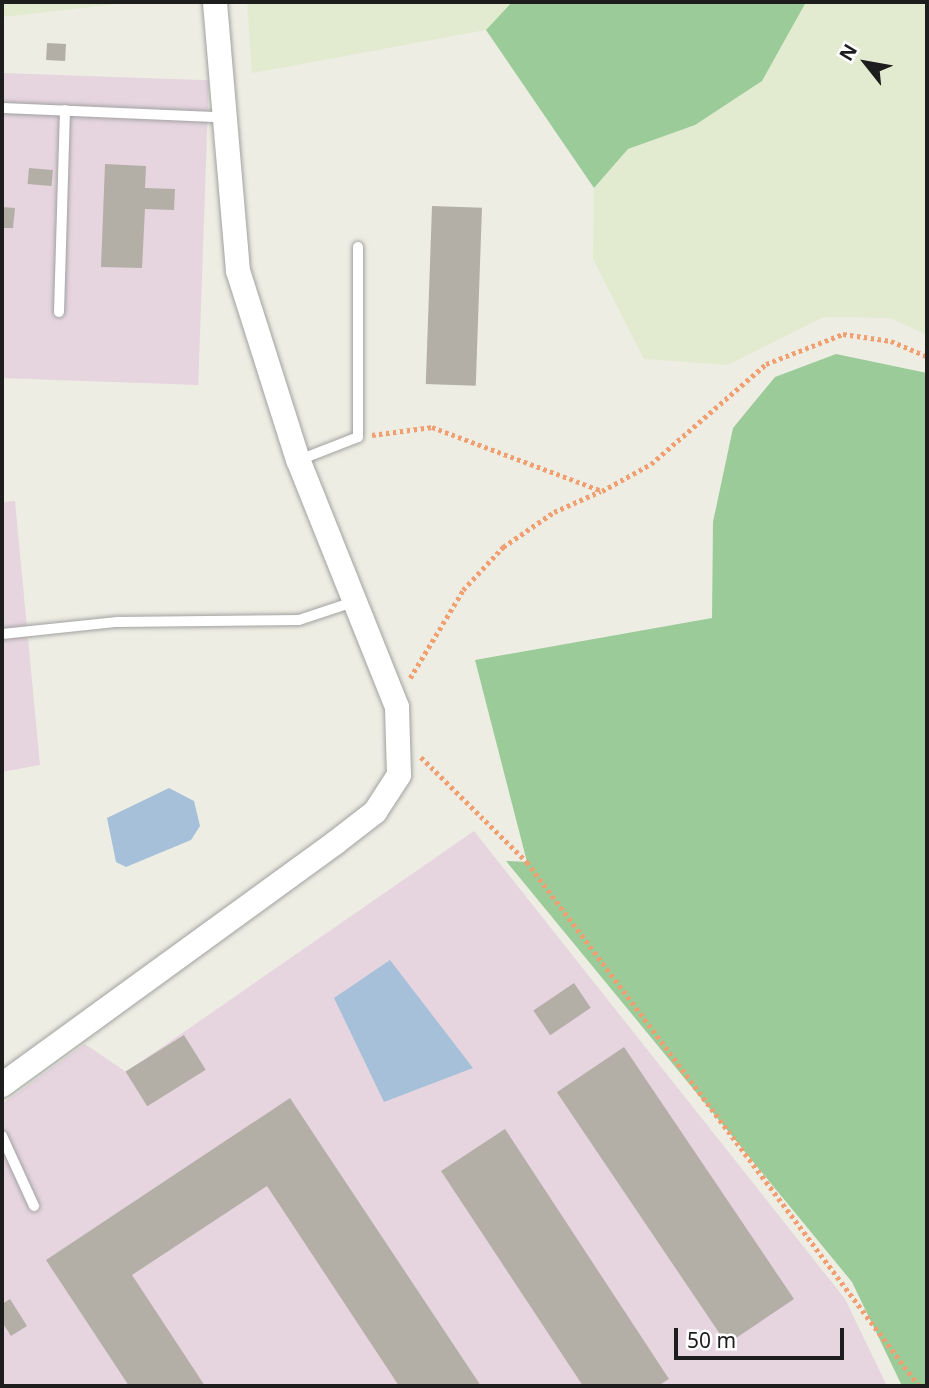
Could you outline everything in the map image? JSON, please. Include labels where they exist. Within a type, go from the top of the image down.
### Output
[{"type":"street","points":[[2,1085],[375,811],[399,775],[402,739],[397,707],[350,603],[298,460],[238,271],[221,117],[215,2]]},
{"type":"lane","points":[[2,108],[221,117]]},
{"type":"lane","points":[[59,312],[65,110]]},
{"type":"lane","points":[[298,460],[358,437],[358,247]]},
{"type":"lane","points":[[2,634],[117,622],[299,620],[350,603]]},
{"type":"lane","points":[[2,1136],[34,1206]]},
{"type":"path","points":[[397,707],[426,643],[495,556],[554,512],[602,491],[651,464],[766,364],[843,334],[891,341],[927,356]]},
{"type":"path","points":[[358,437],[432,428],[602,491]]},
{"type":"path","points":[[402,739],[527,862],[919,1386]]},
{"type":"shaded area","points":[[2,73],[209,80],[198,385],[2,378]]},
{"type":"shaded area","points":[[15,501],[40,765],[2,772],[2,502]]},
{"type":"shaded area","points":[[474,831],[845,1299],[887,1386],[2,1386],[2,1104],[85,1044],[126,1072]]},
{"type":"green space","points":[[2,2],[136,2],[2,17]]},
{"type":"green space","points":[[247,2],[512,2],[486,30],[252,73]]},
{"type":"green space","points":[[512,2],[806,2],[762,81],[695,125],[628,149],[594,188],[486,30]]},
{"type":"green space","points":[[806,2],[927,2],[927,335],[890,318],[824,317],[728,365],[644,359],[593,259],[594,188],[628,149],[695,125]]},
{"type":"green space","points":[[836,354],[927,373],[927,1386],[902,1386],[852,1282],[506,861],[527,862],[475,660],[712,618],[713,522],[733,428],[775,377]]},
{"type":"water","points":[[169,788],[194,801],[200,826],[191,840],[126,867],[116,862],[107,818]]},
{"type":"water","points":[[390,960],[473,1068],[384,1102],[334,998]]},
{"type":"building","points":[[47,43],[66,44],[65,61],[46,60]]},
{"type":"building","points":[[105,164],[146,166],[145,188],[175,189],[174,210],[145,209],[142,268],[101,267]]},
{"type":"building","points":[[29,168],[53,170],[52,186],[28,184]]},
{"type":"building","points":[[432,206],[482,208],[476,386],[426,384]]},
{"type":"building","points":[[2,207],[15,208],[13,228],[2,228]]},
{"type":"building","points":[[574,983],[591,1008],[550,1035],[533,1010]]},
{"type":"building","points":[[184,1035],[206,1070],[147,1106],[125,1072]]},
{"type":"building","points":[[624,1047],[794,1299],[727,1344],[557,1092]]},
{"type":"building","points":[[290,1098],[481,1386],[399,1386],[267,1186],[132,1275],[205,1386],[129,1386],[46,1260]]},
{"type":"building","points":[[505,1129],[669,1379],[658,1386],[583,1386],[441,1171]]},
{"type":"building","points":[[10,1299],[27,1326],[11,1336],[2,1322],[2,1304]]}]
